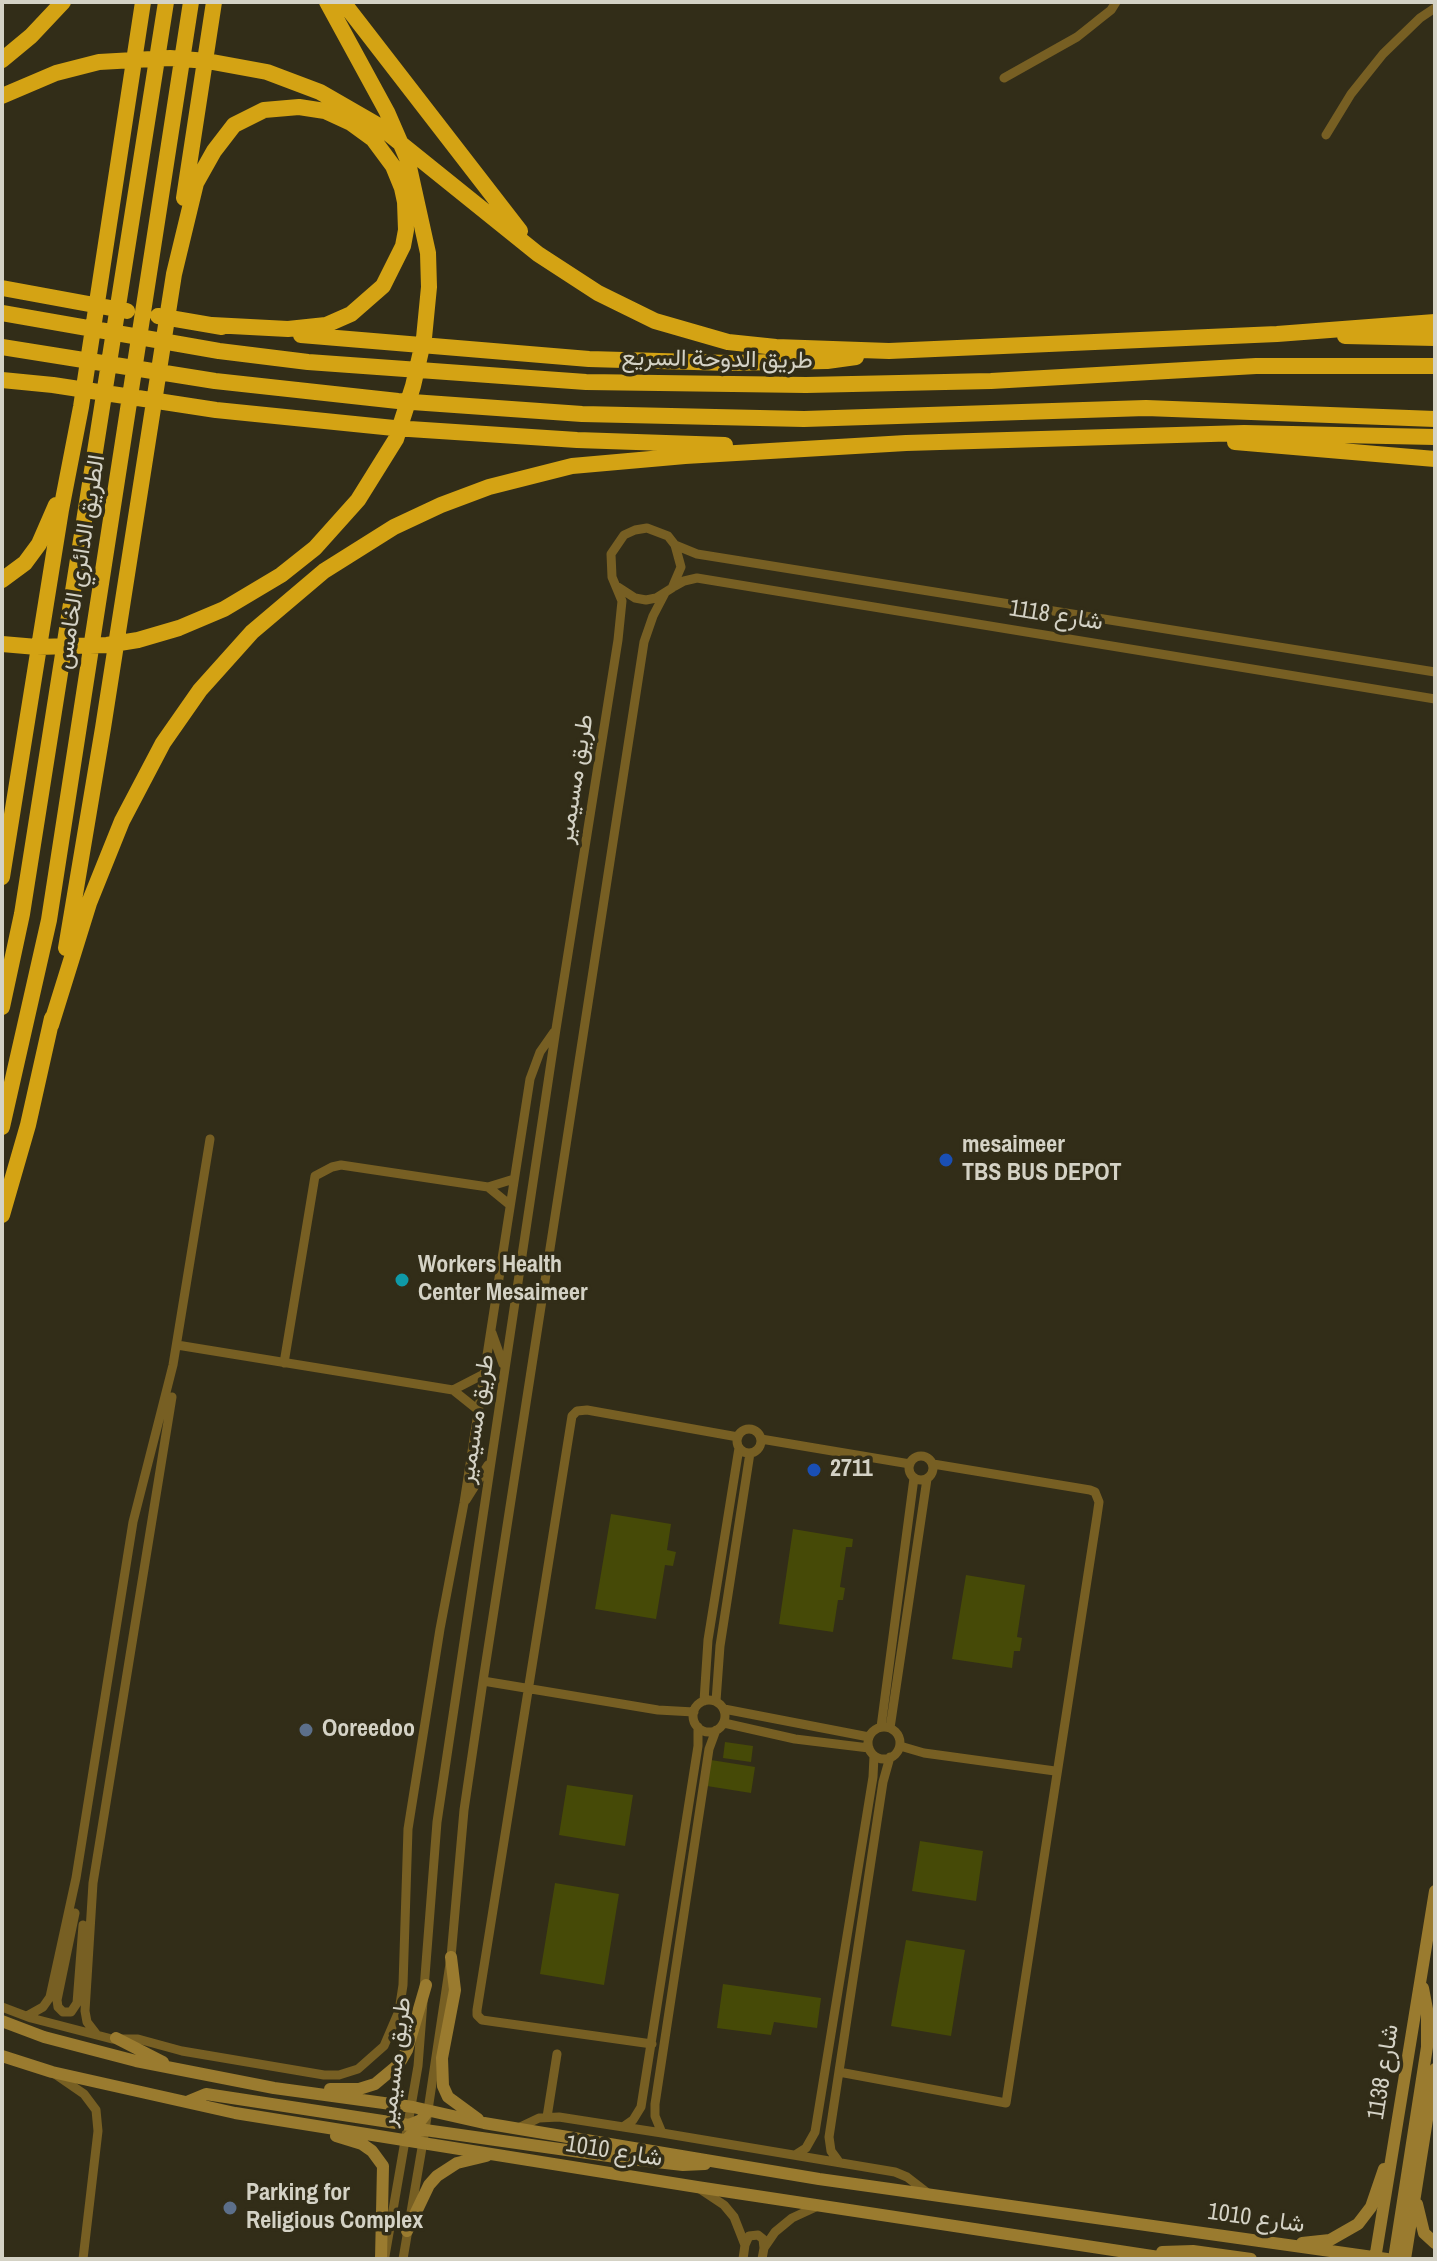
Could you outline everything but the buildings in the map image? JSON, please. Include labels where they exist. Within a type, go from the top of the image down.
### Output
[{"type":"highway","points":[[31,36],[41,17],[42,2]]},
{"type":"highway","points":[[2,60],[31,36],[63,2]]},
{"type":"highway","points":[[2,877],[61,510],[81,407],[143,2]]},
{"type":"highway","name":"الطريق الدائري الخامس","points":[[2,1007],[22,914],[166,2]]},
{"type":"highway","name":"الطريق الدائري الخامس","points":[[2,1127],[49,920],[191,2]]},
{"type":"highway","points":[[2,1215],[28,1125],[51,1025],[103,728],[214,2]]},
{"type":"highway","points":[[2,644],[80,647],[138,640],[179,628],[224,609],[254,592],[315,548],[358,500],[396,439],[419,362],[429,287],[428,253],[407,158],[387,112],[327,2]]},
{"type":"highway","points":[[343,2],[538,254]]},
{"type":"highway","points":[[2,96],[56,73],[99,62],[170,58],[267,72],[320,92],[379,126],[538,254],[598,293],[655,321],[728,342],[889,351],[1277,334],[1435,322]]},
{"type":"highway","points":[[174,274],[196,183],[214,151],[234,125],[264,110],[288,106],[325,111],[351,123],[380,147],[393,166],[402,188],[406,230],[398,260],[383,286],[351,314],[308,328],[212,325]]},
{"type":"highway","points":[[2,288],[257,332],[589,359],[729,363],[827,361],[889,351]]},
{"type":"highway","name":"طريق الدوحة السريع","points":[[2,313],[219,351],[308,362],[586,382],[806,385],[991,381],[1256,366],[1435,366]]},
{"type":"highway","points":[[1277,334],[1435,338]]},
{"type":"highway","points":[[2,347],[215,381],[398,401],[582,414],[804,419],[1146,408],[1435,419]]},
{"type":"highway","points":[[2,370],[53,385]]},
{"type":"highway","points":[[2,380],[231,411],[394,428],[577,440],[848,448]]},
{"type":"highway","points":[[2,580],[25,563],[39,544],[56,505],[81,407]]},
{"type":"highway","points":[[51,1025],[89,903],[122,821],[157,753],[200,690],[252,632],[324,571],[394,527],[441,505],[534,474],[609,462],[906,443],[1244,433],[1435,437]]},
{"type":"highway","points":[[1178,436],[1435,459]]},
{"type":"street","points":[[1004,78],[1077,37],[1111,10],[1116,2]]},
{"type":"street","points":[[1326,135],[1351,94],[1383,54],[1420,18],[1435,8]]},
{"type":"street","points":[[647,528],[668,536],[675,545],[681,567],[668,590],[646,600],[635,598],[618,587],[612,577],[611,554],[624,535],[647,528]]},
{"type":"street","name":"شارع 1118","points":[[675,545],[697,554],[1435,672]]},
{"type":"street","name":"شارع 1118","points":[[668,590],[697,578],[1435,699]]},
{"type":"street","name":"طريق مسيمير","points":[[383,2259],[413,2107],[426,1985],[437,1822],[504,1368],[618,640],[622,601],[618,587]]},
{"type":"street","name":"طريق مسيمير","points":[[403,2259],[451,1957],[464,1810],[483,1681],[644,642],[653,616],[668,590]]},
{"type":"street","points":[[2,2007],[98,2036],[138,2039],[182,2051],[339,2075],[358,2069],[384,2046],[399,2011],[403,1985],[408,1829],[464,1503],[532,1070],[544,1044],[556,1029]]},
{"type":"street","points":[[26,2016],[43,2007],[52,1991],[76,1878],[133,1522],[173,1365],[210,1139]]},
{"type":"street","points":[[284,1363],[315,1176],[341,1165],[488,1187],[514,1179]]},
{"type":"street","points":[[488,1187],[510,1205]]},
{"type":"street","points":[[491,1330],[504,1368]]},
{"type":"street","points":[[177,1345],[453,1390],[478,1410]]},
{"type":"street","points":[[76,1878],[72,1933],[57,2003],[63,2012],[74,2010],[77,2003],[81,1936],[93,1883],[174,1385],[173,1365]]},
{"type":"street","points":[[453,1390],[484,1374]]},
{"type":"street","points":[[652,2044],[482,2020],[477,2015],[572,1416],[577,1411],[587,1410],[738,1437]]},
{"type":"street","points":[[750,1453],[758,1449],[761,1439],[757,1432],[750,1429],[738,1437],[739,1448],[708,1640],[704,1701],[694,1712],[694,1722],[708,1732],[720,1726],[890,1757]]},
{"type":"street","points":[[761,1439],[910,1464]]},
{"type":"street","points":[[739,1448],[750,1453]]},
{"type":"street","points":[[716,1701],[720,1646],[750,1453]]},
{"type":"street","points":[[839,2072],[1006,2103],[1099,1502],[1095,1492],[1090,1490],[933,1464],[919,1456],[910,1464],[910,1473],[920,1481],[927,1479]]},
{"type":"street","points":[[464,1503],[490,1463]]},
{"type":"street","points":[[886,1727],[927,1479],[933,1472],[933,1464]]},
{"type":"street","points":[[886,1727],[914,1478]]},
{"type":"street","points":[[483,1681],[644,1708],[694,1712]]},
{"type":"street","points":[[704,1701],[716,1701],[724,1709],[869,1737]]},
{"type":"street","points":[[662,2133],[655,2116],[655,2104],[709,1749],[724,1709]]},
{"type":"street","points":[[623,2127],[636,2116],[642,2102],[697,1752],[698,1727]]},
{"type":"street","points":[[795,2155],[810,2144],[816,2126],[874,1770],[869,1737],[874,1730],[886,1727]]},
{"type":"street","points":[[839,2162],[831,2151],[830,2131],[883,1782],[890,1757],[900,1746],[899,1737],[886,1727]]},
{"type":"street","points":[[900,1746],[924,1753],[1055,1771]]},
{"type":"street","points":[[93,1883],[85,2011],[90,2027],[98,2036]]},
{"type":"street","name":"شارع 1138","points":[[1379,2258],[1435,1891]]},
{"type":"street","points":[[451,1957],[455,1990],[442,2058],[443,2086],[455,2104],[484,2123]]},
{"type":"street","points":[[1394,2259],[1427,2047],[1427,2009],[1422,1977]]},
{"type":"street","points":[[274,2088],[359,2089],[386,2077],[407,2050],[426,1985]]},
{"type":"street","name":"شارع 1010","points":[[2,2024],[176,2069],[274,2088],[413,2107],[484,2123],[720,2162],[1379,2258]]},
{"type":"street","points":[[116,2038],[176,2069]]},
{"type":"street","points":[[547,2117],[557,2054]]},
{"type":"street","name":"شارع 1010","points":[[2,2056],[52,2072],[235,2113],[406,2140],[424,2136],[493,2154],[1172,2259]]},
{"type":"street","name":"شارع 1138","points":[[1405,2259],[1435,2069]]},
{"type":"street","name":"شارع 1010","points":[[52,2072],[84,2094],[96,2110],[98,2131],[83,2259]]},
{"type":"street","points":[[187,2102],[206,2094],[409,2125],[421,2120],[428,2111]]},
{"type":"street","points":[[1281,2245],[1330,2240],[1346,2233],[1362,2219],[1371,2207],[1383,2175],[1403,2097]]},
{"type":"street","points":[[642,2102],[655,2104]]},
{"type":"street","points":[[235,2113],[341,2137],[372,2151],[383,2166],[383,2259]]},
{"type":"street","name":"شارع 1010","points":[[518,2128],[532,2120],[547,2117],[662,2133],[895,2172],[929,2194]]},
{"type":"street","points":[[1435,2119],[1426,2177],[1416,2194],[1424,2233],[1435,2243]]},
{"type":"street","points":[[816,2126],[822,2133],[830,2131]]},
{"type":"street","points":[[424,2136],[683,2165],[720,2162]]},
{"type":"street","points":[[407,2231],[429,2185],[444,2169],[493,2154]]},
{"type":"street","points":[[697,2187],[724,2205],[734,2217],[745,2245]]},
{"type":"street","points":[[763,2254],[775,2232],[783,2225],[819,2206]]},
{"type":"street","points":[[743,2259],[749,2236],[758,2235],[763,2239],[763,2254]]},
{"type":"street","points":[[1130,2253],[1193,2251],[1251,2259]]},
{"type":"shaded area","points":[[611,1514],[671,1524],[667,1550],[676,1552],[673,1566],[665,1565],[656,1619],[595,1609]]},
{"type":"shaded area","points":[[793,1529],[853,1539],[852,1547],[846,1547],[840,1587],[845,1588],[843,1600],[838,1600],[833,1632],[779,1624]]},
{"type":"shaded area","points":[[966,1575],[1025,1585],[1017,1637],[1022,1638],[1020,1651],[1014,1651],[1012,1668],[952,1659]]},
{"type":"shaded area","points":[[725,1742],[753,1746],[751,1762],[723,1758]]},
{"type":"shaded area","points":[[711,1760],[755,1767],[751,1793],[707,1786]]},
{"type":"shaded area","points":[[567,1785],[633,1795],[625,1846],[559,1835]]},
{"type":"shaded area","points":[[920,1841],[983,1851],[976,1901],[912,1891]]},
{"type":"shaded area","points":[[555,1883],[619,1894],[604,1985],[540,1974]]},
{"type":"shaded area","points":[[906,1940],[965,1950],[951,2036],[891,2026]]},
{"type":"shaded area","points":[[723,1984],[821,1998],[817,2028],[774,2022],[771,2035],[717,2028]]},
{"type":"place","name":"mesaimeer TBS BUS DEPOT","points":[[946,1160]]},
{"type":"place","name":"Workers Health Center Mesaimeer","points":[[402,1280]]},
{"type":"place","name":"2711","points":[[814,1470]]},
{"type":"place","name":"Ooreedoo","points":[[306,1730]]},
{"type":"place","name":"Parking for Religious Complex","points":[[230,2208]]}]
